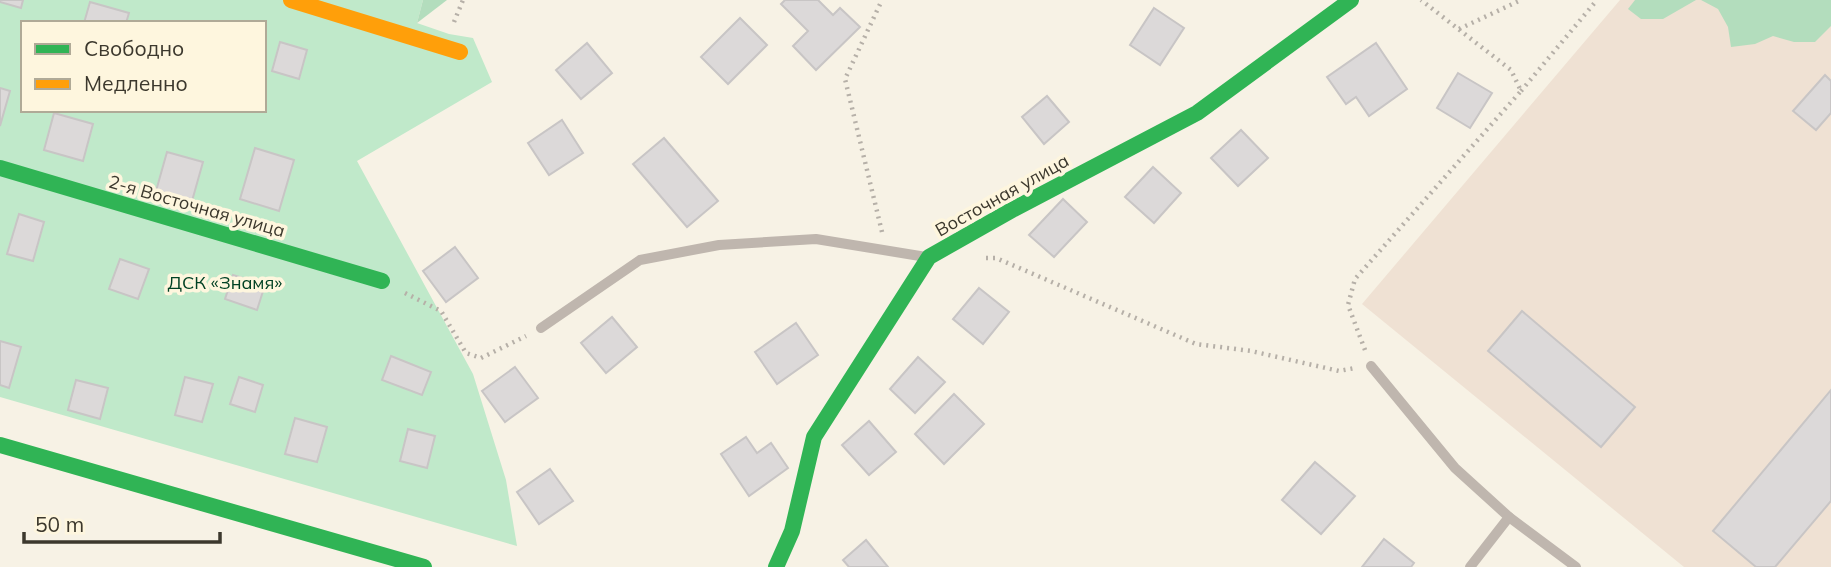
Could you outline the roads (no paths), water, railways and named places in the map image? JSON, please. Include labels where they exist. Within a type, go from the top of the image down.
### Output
[{"type":"street","points":[[291,0],[460,52]]},
{"type":"street","name":"Восточная улица","points":[[776,567],[792,531],[814,437],[929,257],[1012,210],[1197,113],[1351,0]]},
{"type":"street","name":"2-я Восточная улица","points":[[0,168],[382,281]]},
{"type":"street","points":[[0,445],[424,567]]},
{"type":"lane","points":[[541,328],[640,260],[719,246],[816,239],[929,257]]},
{"type":"lane","points":[[1371,366],[1454,468],[1508,517],[1576,567]]},
{"type":"lane","points":[[1470,567],[1508,517]]},
{"type":"park label","name":"ДСК «Знамя»","points":[[225,282]]}]
